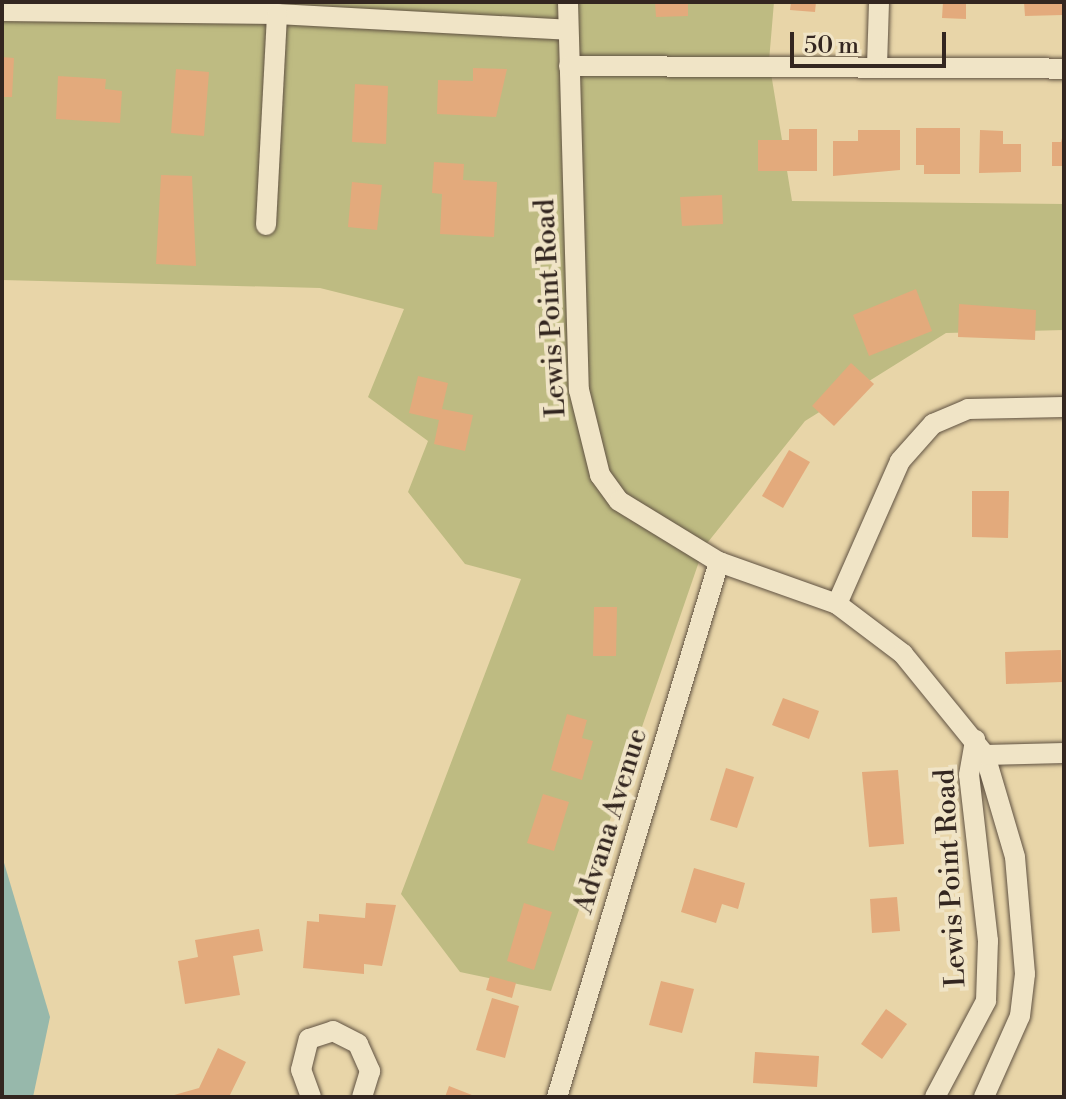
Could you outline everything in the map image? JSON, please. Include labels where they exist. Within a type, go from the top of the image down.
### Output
[{"type":"street","name":"Lewis Point Road","points":[[568,2],[579,390],[596,461],[619,501],[719,562],[837,604],[903,654],[980,748],[1015,857],[1025,974],[1020,1016],[984,1097]]},
{"type":"street","points":[[877,66],[879,2]]},
{"type":"street","points":[[2,11],[277,14],[568,30]]},
{"type":"street","points":[[266,225],[277,14]]},
{"type":"street","points":[[569,66],[1064,69]]},
{"type":"street","points":[[837,604],[900,461],[933,424],[968,409],[1064,407]]},
{"type":"street","name":"Advana Avenue","points":[[557,1097],[719,562]]},
{"type":"street","name":"Lewis Point Road","points":[[935,1097],[986,1001],[988,941],[969,775],[980,748]]},
{"type":"street","points":[[980,748],[1064,753]]},
{"type":"street","points":[[311,1097],[301,1070],[309,1039],[333,1031],[358,1044],[364,1057],[370,1071],[362,1097]]},
{"type":"shaded area","points":[[2,2],[774,2],[769,61],[792,201],[1064,204],[1064,330],[946,333],[805,421],[704,547],[551,991],[460,972],[401,894],[521,579],[465,564],[408,492],[428,441],[368,397],[404,309],[320,288],[2,280]]},
{"type":"shaded area","points":[[2,856],[50,1017],[33,1097],[2,1097]]},
{"type":"building","points":[[655,2],[688,2],[688,16],[656,17]]},
{"type":"building","points":[[791,2],[816,2],[815,12],[790,10]]},
{"type":"building","points":[[943,2],[966,2],[966,19],[942,18]]},
{"type":"building","points":[[1024,2],[1063,2],[1063,15],[1025,16]]},
{"type":"building","points":[[2,57],[14,58],[12,97],[2,97]]},
{"type":"building","points":[[473,68],[507,69],[496,117],[437,114],[438,80],[473,81]]},
{"type":"building","points":[[176,69],[209,72],[204,136],[171,133]]},
{"type":"building","points":[[58,76],[106,79],[105,89],[122,91],[120,123],[56,119]]},
{"type":"building","points":[[355,84],[388,86],[386,144],[352,142]]},
{"type":"building","points":[[916,128],[960,128],[960,174],[924,174],[924,165],[916,165]]},
{"type":"building","points":[[789,129],[817,129],[817,171],[758,171],[758,140],[789,140]]},
{"type":"building","points":[[858,130],[900,130],[900,170],[833,176],[833,141],[858,141]]},
{"type":"building","points":[[980,130],[1003,131],[1003,144],[1021,144],[1021,172],[979,173]]},
{"type":"building","points":[[1064,131],[1064,166],[1052,166],[1052,142],[1061,142]]},
{"type":"building","points":[[434,162],[464,164],[463,180],[497,182],[494,237],[440,234],[442,194],[432,193]]},
{"type":"building","points":[[161,175],[192,176],[196,266],[156,264]]},
{"type":"building","points":[[352,182],[382,185],[377,230],[348,227]]},
{"type":"building","points":[[722,195],[723,224],[682,226],[680,197]]},
{"type":"building","points":[[916,289],[932,331],[869,356],[853,315]]},
{"type":"building","points":[[959,304],[1036,310],[1035,340],[958,337]]},
{"type":"building","points":[[851,363],[874,384],[834,426],[812,406]]},
{"type":"building","points":[[418,376],[448,383],[442,409],[473,415],[465,451],[434,444],[439,420],[409,413]]},
{"type":"building","points":[[789,450],[810,462],[783,508],[762,496]]},
{"type":"building","points":[[972,491],[1009,491],[1008,538],[972,537]]},
{"type":"building","points":[[594,607],[617,607],[616,656],[593,656]]},
{"type":"building","points":[[1061,650],[1062,682],[1006,684],[1005,652]]},
{"type":"building","points":[[783,698],[819,711],[809,739],[772,725]]},
{"type":"building","points":[[567,714],[587,720],[582,738],[593,741],[582,780],[551,770]]},
{"type":"building","points":[[726,768],[754,777],[737,828],[710,820]]},
{"type":"building","points":[[898,770],[904,844],[869,847],[862,772]]},
{"type":"building","points":[[543,794],[569,802],[554,851],[527,843]]},
{"type":"building","points":[[694,868],[745,883],[738,909],[722,904],[716,923],[681,912]]},
{"type":"building","points":[[897,897],[900,931],[872,933],[870,899]]},
{"type":"building","points":[[366,903],[396,905],[382,966],[364,964],[364,974],[303,968],[307,921],[319,922],[319,914],[365,918]]},
{"type":"building","points":[[524,903],[552,912],[534,970],[507,961]]},
{"type":"building","points":[[259,929],[263,951],[233,956],[240,995],[185,1004],[178,961],[198,957],[195,940]]},
{"type":"building","points":[[490,976],[516,983],[512,998],[486,990]]},
{"type":"building","points":[[661,981],[694,989],[682,1033],[649,1025]]},
{"type":"building","points":[[492,998],[519,1006],[505,1058],[476,1050]]},
{"type":"building","points":[[886,1009],[907,1024],[882,1059],[861,1044]]},
{"type":"building","points":[[218,1048],[246,1062],[229,1097],[167,1097],[199,1088]]},
{"type":"building","points":[[755,1052],[819,1056],[817,1087],[753,1083]]},
{"type":"building","points":[[449,1086],[477,1097],[445,1097]]}]
